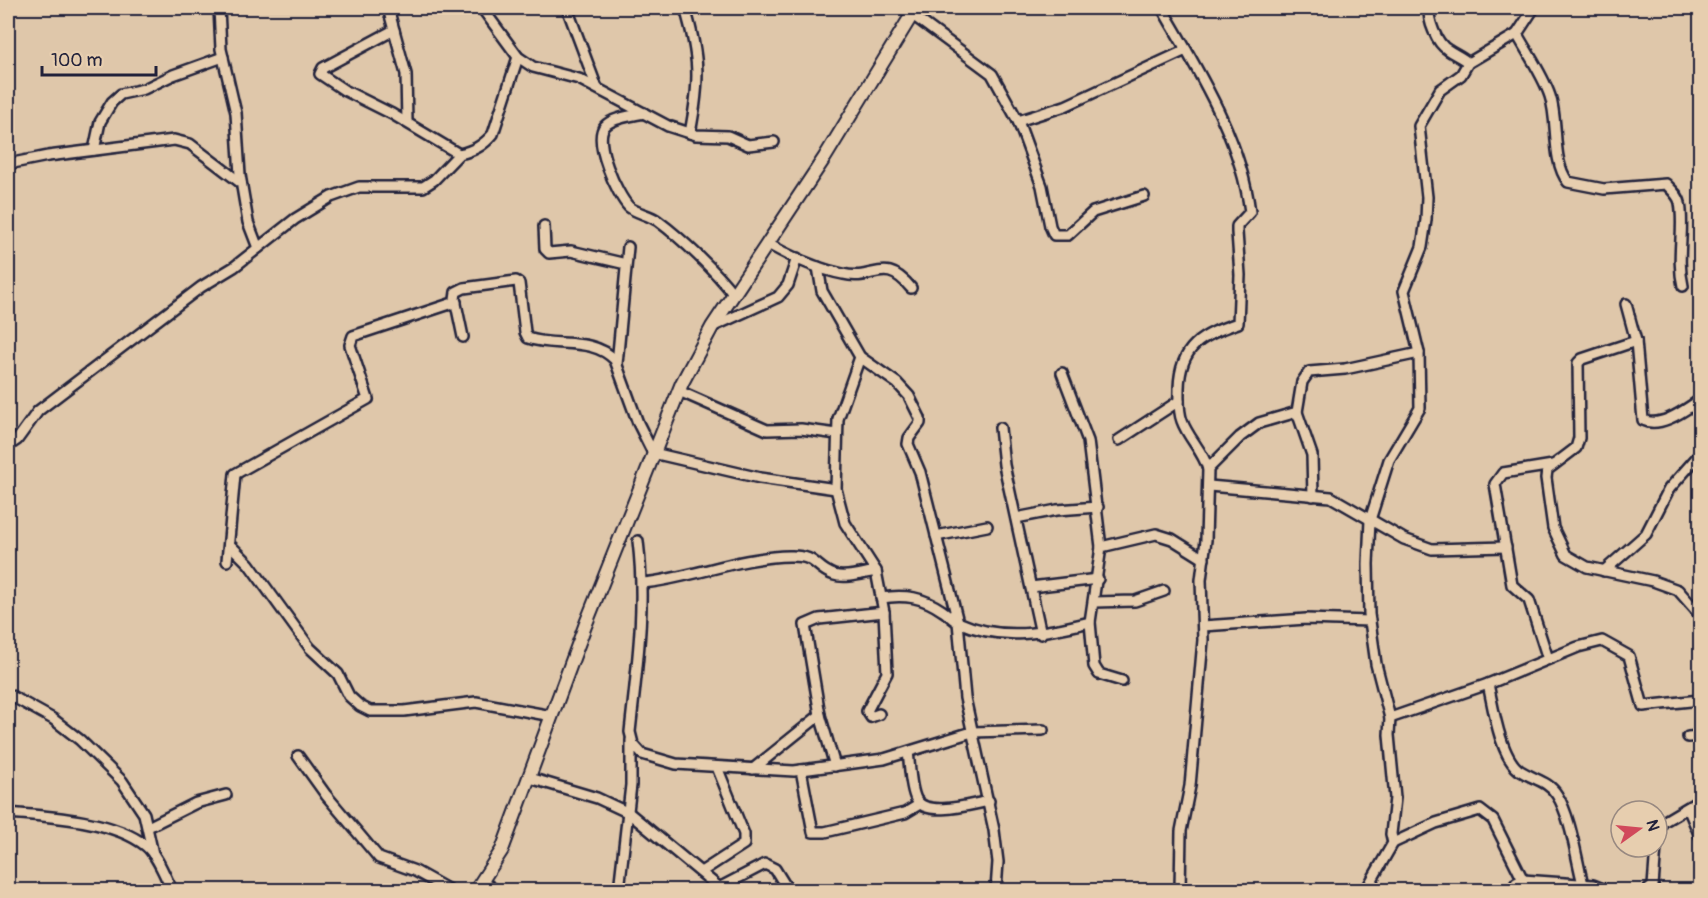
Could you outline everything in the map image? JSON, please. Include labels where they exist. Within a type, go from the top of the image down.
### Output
[{"type":"main road","points":[[479,886],[502,850],[653,453],[679,391],[712,327],[768,244],[910,10]]},
{"type":"street","points":[[219,8],[223,57],[236,113],[241,183],[248,222],[258,248]]},
{"type":"street","points":[[388,8],[408,86],[407,122]]},
{"type":"street","points":[[482,8],[518,57],[533,68],[579,79],[668,126],[690,134],[708,137],[728,136],[748,145],[774,142]]},
{"type":"street","points":[[567,8],[597,88]]},
{"type":"street","points":[[685,8],[698,57],[696,103],[690,134]]},
{"type":"street","points":[[1162,8],[1226,124],[1239,169],[1246,184],[1250,212],[1238,226],[1237,232],[1240,275],[1238,322],[1203,337],[1190,348],[1181,368],[1179,401],[1182,421],[1208,470],[1209,486],[1201,580],[1203,626],[1190,786],[1181,831],[1180,891]]},
{"type":"street","points":[[1430,8],[1429,15],[1437,37],[1446,50],[1460,55],[1468,63]]},
{"type":"street","points":[[1394,843],[1391,834],[1395,798],[1389,735],[1390,718],[1376,664],[1370,621],[1368,564],[1370,520],[1389,460],[1420,408],[1419,353],[1404,291],[1422,247],[1426,220],[1427,197],[1419,126],[1440,90],[1461,75],[1468,63],[1517,34],[1534,8]]},
{"type":"street","points":[[910,10],[992,74],[1018,121],[1042,186],[1054,235],[1068,235],[1093,212],[1144,196]]},
{"type":"street","points":[[394,30],[322,68],[320,74],[344,90],[407,122],[459,154]]},
{"type":"street","points":[[1517,34],[1550,94],[1555,115],[1561,169],[1568,182],[1604,189],[1666,184],[1673,191],[1680,202],[1679,270],[1683,286]]},
{"type":"street","points":[[1018,121],[1065,106],[1186,50]]},
{"type":"street","points":[[94,150],[100,122],[112,102],[121,93],[144,89],[223,57]]},
{"type":"street","points":[[8,446],[17,440],[38,411],[295,219],[331,197],[359,187],[423,187],[434,180],[459,154],[473,151],[486,142],[493,134],[518,57]]},
{"type":"street","points":[[644,113],[609,123],[604,127],[600,141],[607,166],[629,207],[655,219],[677,236],[734,295]]},
{"type":"street","points":[[8,164],[174,140],[190,144],[241,183]]},
{"type":"street","points":[[544,226],[545,249],[549,253],[571,251],[626,264]]},
{"type":"street","points":[[768,244],[818,267],[847,275],[889,270],[903,278],[911,288]]},
{"type":"street","points":[[617,364],[628,247]]},
{"type":"street","points":[[712,327],[778,297],[788,285],[798,258]]},
{"type":"street","points":[[818,267],[819,285],[860,357],[897,383],[917,412],[920,423],[909,438],[908,444],[920,472],[958,622],[961,669],[998,862],[996,891]]},
{"type":"street","points":[[463,337],[456,292],[464,288],[516,281],[520,288],[525,332],[528,338],[602,349],[608,352],[617,364],[638,423],[653,453],[760,478],[836,489]]},
{"type":"street","points":[[227,561],[233,482],[238,470],[368,399],[350,345],[353,336],[456,302]]},
{"type":"street","points":[[1626,304],[1636,341],[1643,420],[1655,423],[1701,400]]},
{"type":"street","points":[[1636,341],[1582,359],[1578,363],[1579,438],[1576,448],[1547,470],[1546,478],[1553,528],[1566,555],[1587,567],[1653,580],[1678,590],[1701,615]]},
{"type":"street","points":[[1313,496],[1312,454],[1297,412],[1302,382],[1309,372],[1346,369],[1419,353]]},
{"type":"street","points":[[860,357],[840,407],[836,489],[845,523],[876,571],[882,598],[887,673],[867,711],[870,717],[879,714]]},
{"type":"street","points":[[1062,373],[1088,441],[1098,507],[1101,547],[1090,622],[1094,666],[1099,674],[1122,681]]},
{"type":"street","points":[[679,391],[767,430],[801,429],[837,434]]},
{"type":"street","points":[[1119,440],[1179,401]]},
{"type":"street","points":[[1208,470],[1240,436],[1259,423],[1297,412]]},
{"type":"street","points":[[1000,428],[1004,465],[1041,634]]},
{"type":"street","points":[[1604,571],[1646,534],[1669,489],[1701,454]]},
{"type":"street","points":[[1548,659],[1529,600],[1512,585],[1495,484],[1497,478],[1503,473],[1553,465]]},
{"type":"street","points":[[1209,486],[1331,497],[1404,539],[1432,549],[1506,547]]},
{"type":"street","points":[[1016,518],[1057,510],[1098,507]]},
{"type":"street","points":[[936,536],[987,526]]},
{"type":"street","points":[[1101,547],[1156,534],[1172,539],[1203,559]]},
{"type":"street","points":[[619,891],[629,813],[631,738],[640,657],[644,583],[638,541]]},
{"type":"street","points":[[229,544],[249,564],[310,648],[338,674],[350,696],[360,706],[370,711],[404,711],[476,702],[552,716]]},
{"type":"street","points":[[644,583],[700,574],[760,559],[790,556],[808,557],[834,574],[876,571]]},
{"type":"street","points":[[1031,587],[1098,579]]},
{"type":"street","points":[[1094,602],[1135,602],[1164,591]]},
{"type":"street","points":[[882,598],[899,595],[917,597],[944,611],[958,622],[1007,635],[1041,634],[1090,622]]},
{"type":"street","points":[[835,766],[820,715],[805,635],[806,625],[819,619],[884,612]]},
{"type":"street","points":[[1203,626],[1306,618],[1370,621]]},
{"type":"street","points":[[1390,718],[1602,641],[1629,656],[1643,706],[1701,700]]},
{"type":"street","points":[[1488,684],[1501,737],[1513,763],[1519,770],[1548,785],[1561,803],[1583,884]]},
{"type":"street","points":[[8,694],[53,719],[94,751],[132,795],[148,828],[153,854],[172,891]]},
{"type":"street","points":[[753,769],[820,715]]},
{"type":"street","points":[[631,738],[642,754],[676,764],[801,771],[884,759],[972,732],[1043,730]]},
{"type":"street","points":[[1688,737],[1701,736]]},
{"type":"street","points":[[908,752],[915,797],[920,804],[928,808],[954,809],[988,801]]},
{"type":"street","points":[[298,756],[326,795],[379,858],[415,871],[449,891]]},
{"type":"street","points":[[701,872],[742,848],[745,839],[717,767]]},
{"type":"street","points":[[801,771],[813,832],[825,832],[905,813],[920,804]]},
{"type":"street","points":[[530,777],[597,798],[629,813],[720,889],[765,864],[775,869],[788,891]]},
{"type":"street","points":[[148,828],[196,802],[226,795]]},
{"type":"street","points":[[1669,819],[1701,800]]},
{"type":"street","points":[[1688,808],[1701,836]]},
{"type":"street","points":[[1366,891],[1394,843],[1446,820],[1480,810],[1493,820],[1522,880]]},
{"type":"street","points":[[8,813],[74,818],[138,840],[153,854]]},
{"type":"street","points":[[1648,891],[1653,886],[1655,859]]},
{"type":"street","points":[[1514,891],[1516,883],[1522,880],[1583,884],[1606,891]]},
{"type":"street","points":[[479,886],[495,891]]}]
